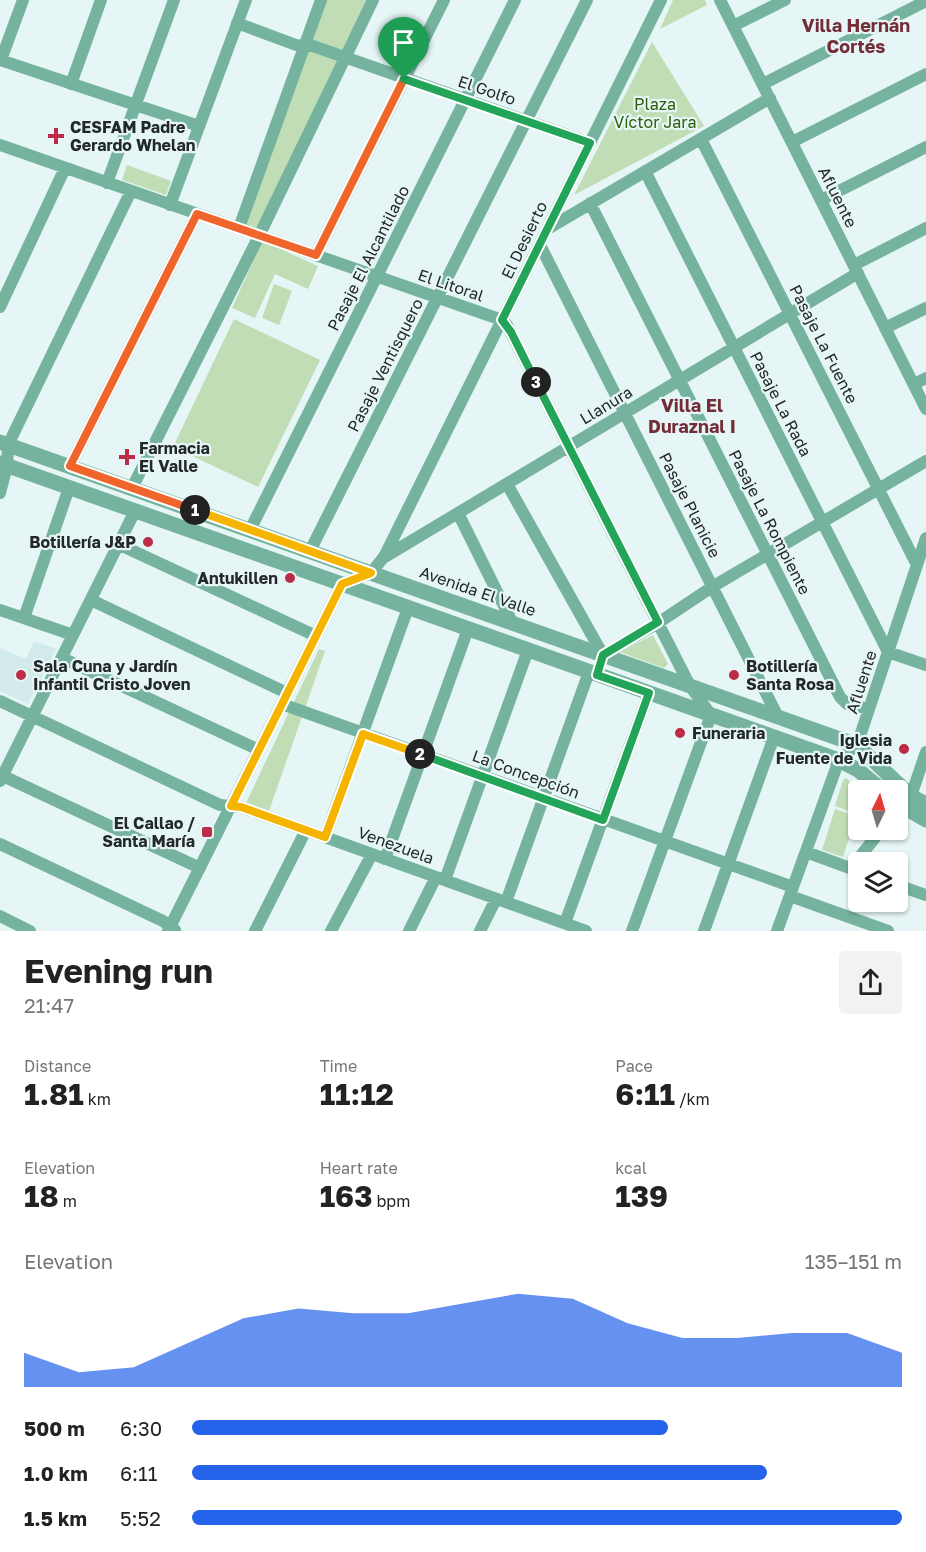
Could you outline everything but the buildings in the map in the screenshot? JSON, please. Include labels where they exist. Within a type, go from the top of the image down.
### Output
[{"type":"street","points":[[23,0],[0,60],[199,126]]},
{"type":"street","points":[[71,84],[101,0]]},
{"type":"street","points":[[107,183],[174,0]]},
{"type":"street","points":[[170,205],[246,0]]},
{"type":"street","points":[[239,228],[321,0]]},
{"type":"street","points":[[132,488],[259,236],[373,0]]},
{"type":"street","points":[[316,255],[444,0]]},
{"type":"street","name":"Pasaje El Alcantilado","points":[[250,530],[515,0]]},
{"type":"street","name":"Pasaje Ventisquero","points":[[310,551],[586,0]]},
{"type":"street","name":"El Desierto","points":[[383,558],[661,0]]},
{"type":"street","name":"Afluente","points":[[720,0],[926,409]]},
{"type":"street","points":[[734,26],[785,0]]},
{"type":"street","points":[[763,84],[926,1]]},
{"type":"street","name":"El Golfo","points":[[237,23],[296,45],[313,46],[590,143]]},
{"type":"street","points":[[792,142],[926,74]]},
{"type":"street","points":[[548,228],[770,98]]},
{"type":"street","name":"Pasaje La Fuente","points":[[701,139],[917,565]]},
{"type":"street","points":[[821,200],[926,147]]},
{"type":"street","name":"El Litoral","points":[[1,149],[64,168],[502,320]]},
{"type":"street","points":[[0,307],[64,168]]},
{"type":"street","name":"Pasaje La Rada","points":[[645,171],[888,652]]},
{"type":"street","points":[[0,493],[4,443],[131,191]]},
{"type":"street","name":"Pasaje La Rompiente","points":[[590,203],[841,700],[846,704],[869,709]]},
{"type":"street","points":[[70,466],[197,214]]},
{"type":"street","name":"Llanura","points":[[371,573],[383,558],[790,314],[856,269],[926,228]]},
{"type":"street","name":"Pasaje Planicie","points":[[540,245],[778,717]]},
{"type":"street","points":[[885,328],[926,308]]},
{"type":"street","points":[[502,320],[511,332],[690,686],[711,715]]},
{"type":"street","points":[[914,384],[926,378]]},
{"type":"street","name":"Avenida El Valle","points":[[4,443],[857,745],[884,780]]},
{"type":"street","points":[[480,931],[501,900],[593,673],[603,655],[712,587],[926,461]]},
{"type":"street","points":[[4,465],[839,760],[858,770],[870,780]]},
{"type":"street","points":[[507,484],[603,655]]},
{"type":"street","points":[[24,618],[69,488]]},
{"type":"street","points":[[135,511],[1,779],[200,868]]},
{"type":"street","points":[[458,513],[512,622]]},
{"type":"street","name":"Afluente","points":[[857,745],[926,538]]},
{"type":"street","points":[[118,544],[316,636]]},
{"type":"street","points":[[0,844],[163,921],[172,930],[200,868],[342,584],[371,573]]},
{"type":"street","name":"La Concepción","points":[[91,600],[285,699],[363,734],[728,864],[888,931]]},
{"type":"street","points":[[325,837],[408,608]]},
{"type":"street","points":[[0,610],[73,635]]},
{"type":"street","points":[[385,859],[468,629]]},
{"type":"street","points":[[409,931],[440,878],[482,776],[528,650]]},
{"type":"street","points":[[888,652],[926,665]]},
{"type":"street","points":[[62,658],[259,750]]},
{"type":"street","points":[[568,927],[603,820],[649,693]]},
{"type":"street","name":"Venezuela","points":[[0,701],[220,805],[241,807],[501,900],[568,927],[586,931]]},
{"type":"street","points":[[632,931],[711,715]]},
{"type":"street","points":[[704,931],[774,737]]},
{"type":"street","points":[[777,931],[839,760],[857,745]]},
{"type":"street","points":[[908,789],[926,752]]},
{"type":"street","name":"Avenida El Valle","points":[[908,803],[926,804]]},
{"type":"street","name":"Avenida El Valle","points":[[908,808],[926,820]]},
{"type":"street","points":[[255,931],[306,830]]},
{"type":"street","points":[[806,852],[848,867]]},
{"type":"street","points":[[331,931],[372,854]]},
{"type":"street","points":[[908,889],[926,895]]},
{"type":"street","points":[[0,916],[30,931]]},
{"type":"shaded area","name":"Sala Cuna y Jardín Infantil Cristo Joven","points":[[34,641],[56,649],[28,704],[0,691],[0,648],[26,659]]},
{"type":"green space","points":[[325,0],[369,0],[258,230],[246,226]]},
{"type":"green space","points":[[673,0],[705,0],[707,5],[660,29]]},
{"type":"green space","name":"Plaza Víctor Jara","points":[[652,42],[704,126],[574,195]]},
{"type":"green space","points":[[127,165],[171,181],[166,195],[122,180]]},
{"type":"green space","points":[[262,241],[318,266],[308,289],[275,274],[255,318],[232,308]]},
{"type":"green space","points":[[274,284],[292,291],[279,325],[262,318]]},
{"type":"green space","points":[[234,319],[320,360],[258,487],[173,447]]},
{"type":"green space","points":[[653,635],[668,664],[664,668],[620,652]]},
{"type":"green space","points":[[319,649],[325,651],[269,811],[246,803]]},
{"type":"green space","points":[[846,778],[848,780],[848,811],[835,806],[843,780]]},
{"type":"green space","points":[[835,809],[848,813],[848,840],[843,857],[822,850]]},
{"type":"place","name":"CESFAM Padre Gerardo Whelan","points":[[56,136]]},
{"type":"place","name":"Farmacia El Valle","points":[[127,457]]},
{"type":"place","name":"Botillería J&P","points":[[148,542]]},
{"type":"place","name":"Antukillen","points":[[290,578]]},
{"type":"place","name":"Sala Cuna y Jardín Infantil Cristo Joven","points":[[21,675]]},
{"type":"place","name":"Botillería Santa Rosa","points":[[734,675]]},
{"type":"place","name":"Funeraria","points":[[680,733]]},
{"type":"place","name":"Iglesia Fuente de Vida","points":[[904,749]]},
{"type":"place","name":"El Callao / Santa María","points":[[207,832]]},
{"type":"district","name":"Villa Hernán Cortés","points":[[856,36]]},
{"type":"district","name":"Villa El Duraznal I","points":[[692,416]]},
{"type":"route","points":[[404,79],[590,143],[502,320],[511,332],[658,622],[603,655],[597,675],[649,693],[603,820],[363,734],[325,837],[241,807],[231,806],[342,584],[371,573],[70,466],[197,214],[316,255],[404,79]]}]
